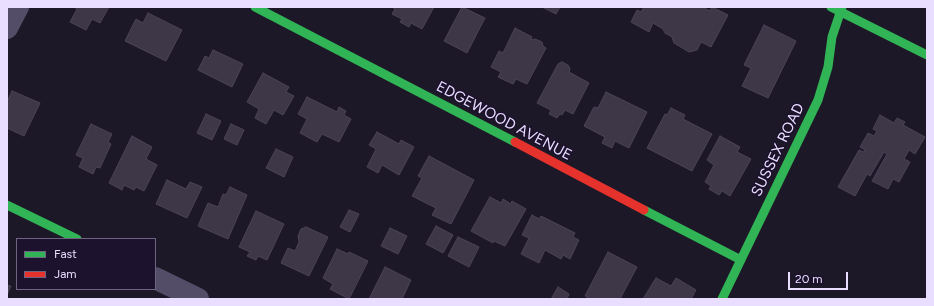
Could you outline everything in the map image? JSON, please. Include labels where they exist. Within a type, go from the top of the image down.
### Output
[{"type":"street","points":[[7,28],[18,7]]},
{"type":"street","name":"EDGEWOOD AVENUE","points":[[255,7],[741,260]]},
{"type":"street","points":[[831,7],[841,9],[927,55]]},
{"type":"street","name":"SUSSEX ROAD","points":[[722,299],[818,100],[828,67],[832,37],[841,9]]},
{"type":"street","points":[[7,205],[75,238]]},
{"type":"street","points":[[156,278],[198,299]]},
{"type":"building","points":[[74,7],[109,7],[100,23],[92,19],[86,30],[70,22],[77,9]]},
{"type":"building","points":[[392,7],[434,7],[422,29],[411,23],[409,27],[400,22],[402,19],[392,14],[395,9]]},
{"type":"building","points":[[462,7],[485,18],[467,53],[444,41]]},
{"type":"building","points":[[542,7],[560,7],[556,14]]},
{"type":"building","points":[[644,7],[702,7],[710,11],[712,7],[728,15],[711,47],[701,42],[697,50],[689,52],[674,43],[672,37],[653,23],[649,32],[631,22],[637,10],[641,12]]},
{"type":"building","points":[[148,13],[182,30],[166,61],[125,41],[136,19],[143,23]]},
{"type":"building","points":[[764,25],[796,41],[768,98],[742,86],[751,68],[744,65]]},
{"type":"building","points":[[515,28],[532,37],[530,40],[535,39],[542,42],[543,46],[546,48],[527,84],[516,79],[513,84],[498,77],[501,72],[491,67],[499,51],[503,53]]},
{"type":"building","points":[[213,50],[243,64],[232,87],[198,70],[205,56],[209,58]]},
{"type":"building","points":[[562,62],[568,65],[570,69],[569,72],[589,83],[573,114],[565,110],[562,115],[560,114],[557,118],[549,114],[551,110],[537,103],[558,64]]},
{"type":"building","points":[[263,73],[289,87],[286,92],[294,96],[283,115],[274,110],[266,124],[255,118],[259,109],[247,102]]},
{"type":"building","points":[[12,91],[40,103],[24,136],[7,128],[7,102]]},
{"type":"building","points":[[606,92],[647,112],[629,148],[615,141],[612,148],[602,143],[605,137],[584,126],[594,107],[598,108]]},
{"type":"building","points":[[307,97],[337,112],[339,107],[346,111],[344,115],[351,119],[339,142],[322,134],[317,142],[300,133],[307,119],[298,114]]},
{"type":"building","points":[[671,108],[685,115],[683,119],[712,134],[692,171],[647,148],[665,114],[667,115]]},
{"type":"building","points":[[206,114],[221,121],[212,140],[197,133]]},
{"type":"building","points":[[880,115],[894,123],[897,118],[905,122],[903,125],[925,137],[915,154],[909,150],[904,159],[910,162],[899,182],[893,179],[888,189],[872,181],[887,154],[884,152],[870,176],[867,174],[855,196],[838,187],[859,150],[864,152],[865,150],[860,147],[868,133],[874,136],[877,131],[873,129]]},
{"type":"building","points":[[91,124],[112,134],[108,142],[111,144],[100,168],[96,167],[93,174],[79,167],[83,158],[76,155]]},
{"type":"building","points":[[231,124],[244,130],[237,145],[224,139]]},
{"type":"building","points":[[377,132],[399,144],[401,140],[414,147],[399,175],[382,165],[378,173],[367,167],[376,149],[369,145]]},
{"type":"building","points":[[132,136],[152,147],[146,159],[157,165],[144,191],[136,187],[134,190],[124,185],[122,190],[109,183]]},
{"type":"building","points":[[720,136],[740,147],[737,152],[751,159],[730,196],[722,191],[719,195],[709,189],[711,186],[705,182],[714,165],[707,160]]},
{"type":"building","points":[[276,149],[293,157],[284,177],[266,168]]},
{"type":"building","points":[[429,156],[474,180],[451,224],[432,215],[436,208],[412,196],[422,178],[418,176]]},
{"type":"building","points":[[167,180],[186,189],[190,182],[202,187],[187,218],[156,204]]},
{"type":"building","points":[[230,187],[247,195],[228,239],[198,226],[208,203],[218,207],[223,194],[226,195]]},
{"type":"building","points":[[490,197],[501,203],[503,199],[511,204],[512,201],[526,209],[505,246],[494,241],[493,243],[471,231]]},
{"type":"building","points":[[349,210],[359,214],[350,232],[340,227]]},
{"type":"building","points":[[256,211],[284,224],[267,260],[258,256],[256,260],[247,256],[250,252],[239,247]]},
{"type":"building","points":[[532,215],[539,219],[541,216],[575,233],[573,237],[579,240],[570,259],[563,255],[561,259],[545,250],[539,263],[521,254],[529,238],[522,235]]},
{"type":"building","points":[[436,226],[453,235],[443,253],[426,244]]},
{"type":"building","points":[[306,227],[328,237],[309,276],[281,263],[288,248],[295,251],[299,242],[298,236],[301,229]]},
{"type":"building","points":[[390,228],[407,236],[398,254],[381,246]]},
{"type":"building","points":[[458,237],[479,247],[469,267],[448,256]]},
{"type":"building","points":[[337,249],[348,254],[349,252],[368,261],[349,299],[330,289],[333,284],[323,278]]},
{"type":"building","points":[[608,252],[637,267],[620,299],[590,299],[585,296]]},
{"type":"building","points":[[385,267],[411,280],[402,299],[369,299]]},
{"type":"building","points":[[656,278],[671,286],[676,278],[696,290],[691,299],[643,299]]},
{"type":"building","points":[[7,285],[11,286],[7,295]]},
{"type":"building","points":[[558,287],[569,294],[567,299],[551,299]]},
{"type":"traffic: fast","points":[[255,7],[515,142]]},
{"type":"traffic: fast","points":[[831,7],[927,55]]},
{"type":"traffic: fast","points":[[722,299],[818,100],[828,67],[832,37],[842,7]]},
{"type":"traffic: fast","points":[[7,205],[75,238]]},
{"type":"traffic: fast","points":[[644,210],[741,260]]},
{"type":"traffic: jam","points":[[515,142],[644,210]]}]
